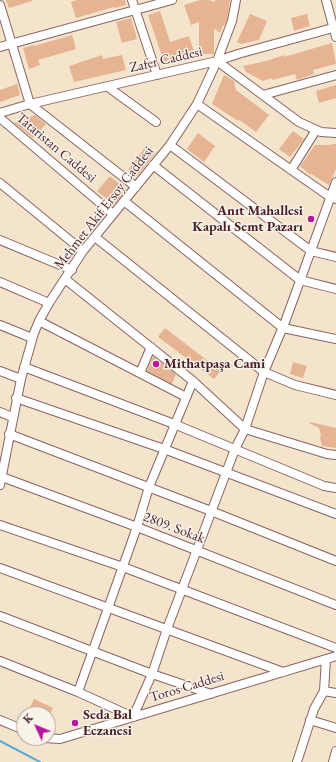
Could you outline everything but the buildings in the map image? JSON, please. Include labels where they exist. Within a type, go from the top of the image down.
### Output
[{"type":"street","points":[[132,0],[157,75]]},
{"type":"street","points":[[0,47],[172,0]]},
{"type":"street","name":"Mehmet Akif Ersoy Caddesi","points":[[1,481],[3,455],[9,434],[20,379],[32,338],[39,321],[83,251],[170,145],[197,104],[217,61],[232,21],[236,0]]},
{"type":"street","points":[[326,0],[335,27],[336,37]]},
{"type":"street","points":[[0,5],[30,104],[136,187]]},
{"type":"street","name":"Zafer Caddesi","points":[[0,113],[30,104],[217,61],[335,27]]},
{"type":"street","points":[[217,61],[299,122],[320,132],[336,133]]},
{"type":"street","points":[[263,95],[336,75]]},
{"type":"street","points":[[108,87],[156,122]]},
{"type":"street","points":[[197,104],[333,198]]},
{"type":"street","name":"Tataristan Caddesi","points":[[0,118],[113,214]]},
{"type":"street","points":[[291,170],[316,130]]},
{"type":"street","points":[[170,145],[311,251],[336,257]]},
{"type":"street","points":[[153,165],[300,280],[336,289]]},
{"type":"street","points":[[0,661],[78,692],[133,717],[152,674],[196,550],[235,449],[245,429],[264,372],[333,198],[336,182]]},
{"type":"street","points":[[0,183],[83,251]]},
{"type":"street","points":[[124,201],[282,328],[336,339]]},
{"type":"street","points":[[95,236],[264,372],[295,384],[336,395]]},
{"type":"street","points":[[0,240],[72,270]]},
{"type":"street","points":[[65,279],[193,381],[245,429],[327,454],[336,455]]},
{"type":"street","points":[[0,282],[49,303]]},
{"type":"street","points":[[39,321],[186,396]]},
{"type":"street","points":[[0,325],[32,338]]},
{"type":"street","points":[[140,373],[151,347]]},
{"type":"street","points":[[24,367],[174,424],[324,486],[336,488]]},
{"type":"street","points":[[0,371],[20,379]]},
{"type":"street","points":[[78,692],[109,608],[149,487],[193,381]]},
{"type":"street","points":[[16,398],[164,449],[336,514]]},
{"type":"street","points":[[0,412],[12,417]]},
{"type":"street","points":[[9,434],[211,511],[336,561]]},
{"type":"street","name":"2809. Sokak","points":[[1,481],[137,527],[336,605]]},
{"type":"street","points":[[0,525],[123,567],[336,648]]},
{"type":"street","points":[[0,568],[283,672]]},
{"type":"street","points":[[0,616],[152,674],[211,694]]},
{"type":"street","name":"Toros Caddesi","points":[[56,739],[60,739],[336,656]]},
{"type":"street","points":[[300,761],[310,720],[324,691],[326,659]]},
{"type":"street","points":[[324,691],[336,693]]},
{"type":"street","points":[[0,720],[16,727]]},
{"type":"street","points":[[310,720],[336,728]]},
{"type":"street","points":[[333,762],[336,751]]},
{"type":"waterway","points":[[0,741],[40,762]]},
{"type":"place","name":"Anıt Mahallesi Kapalı Semt Pazarı","points":[[311,219]]},
{"type":"place","name":"Mithatpaşa Cami","points":[[156,364]]},
{"type":"place","name":"Seda Bal Eczanesi","points":[[75,723]]}]
